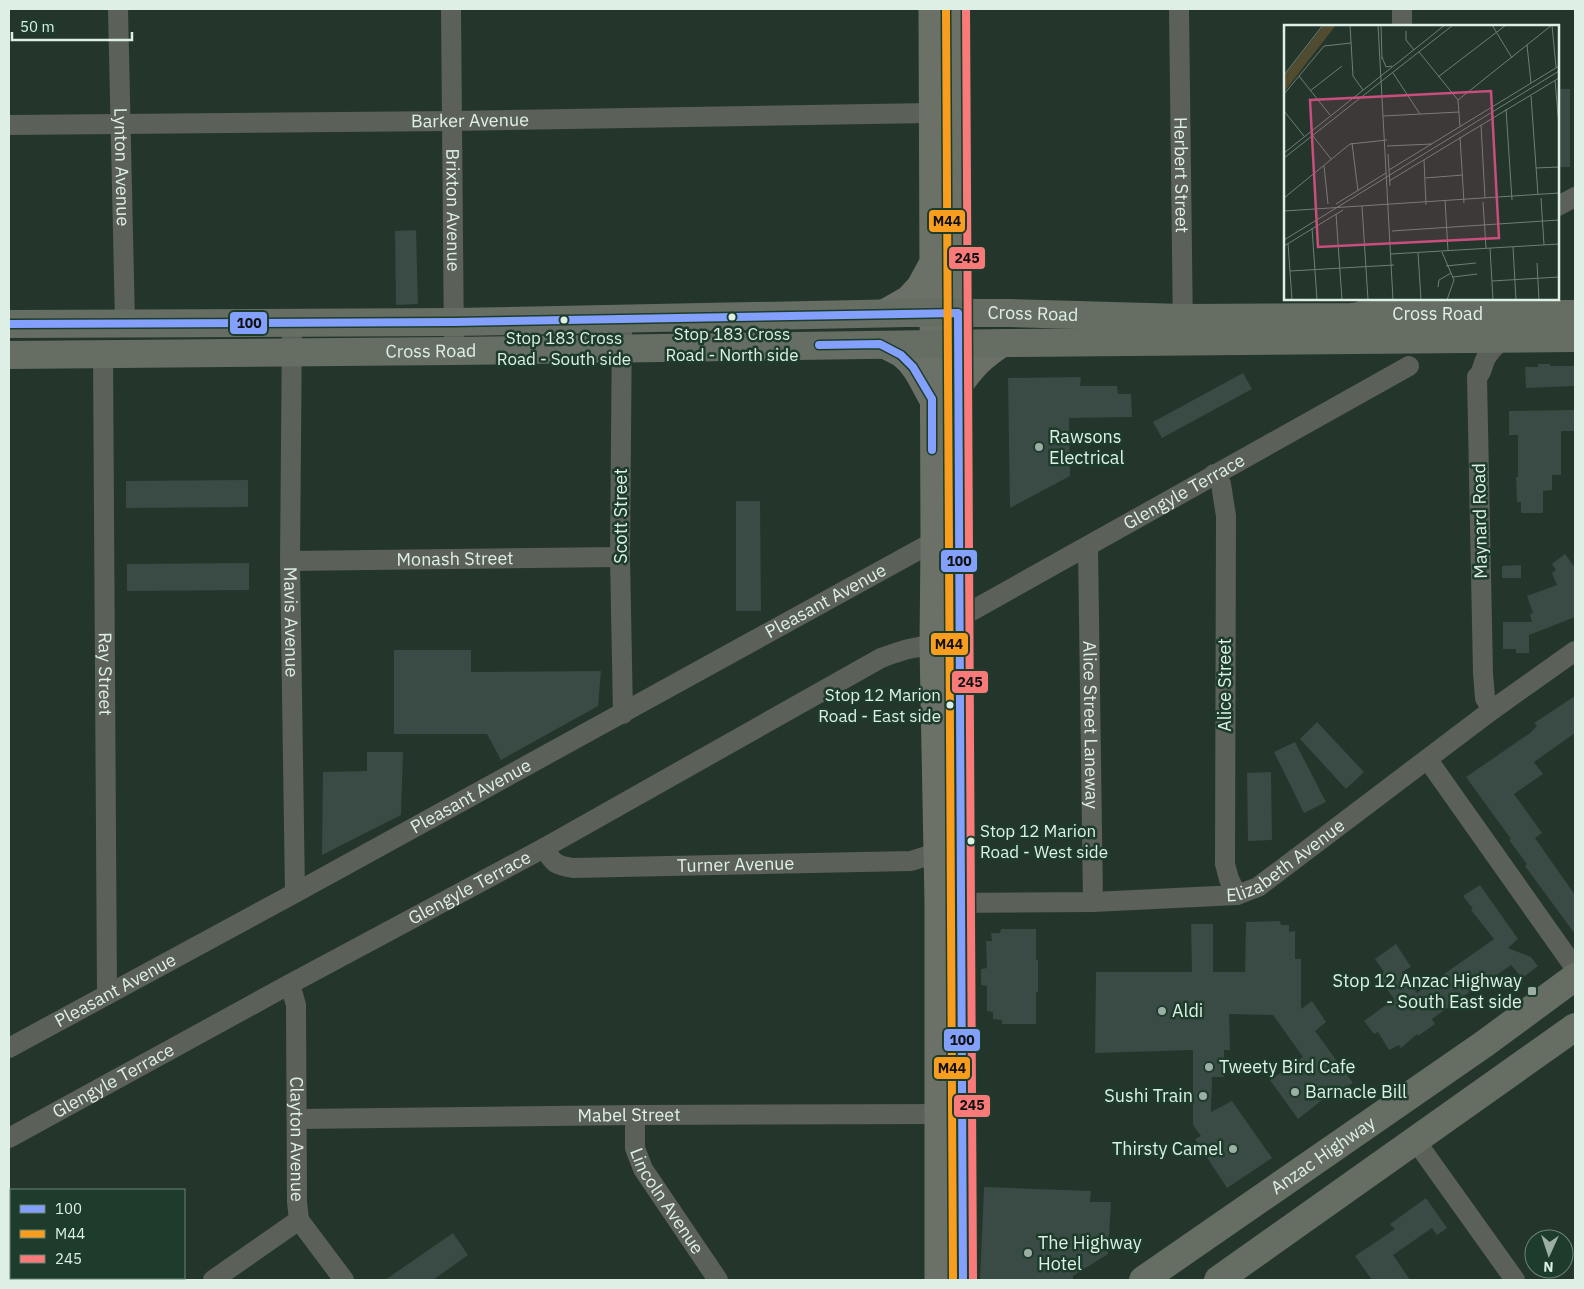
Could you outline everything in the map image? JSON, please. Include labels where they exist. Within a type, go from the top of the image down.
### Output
[{"type":"highway","name":"Cross Road","points":[[9,324],[454,322],[1010,313],[1183,330],[1503,339],[1575,338]]},
{"type":"highway","name":"Cross Road","points":[[9,355],[945,344],[1006,342],[1394,314],[1575,314]]},
{"type":"highway","name":"Anzac Highway","points":[[1143,1280],[1484,1044],[1575,977]]},
{"type":"highway","points":[[1218,1280],[1575,1027]]},
{"type":"highway","points":[[1484,1044],[1506,1077]]},
{"type":"highway","points":[[1220,1226],[1251,1258]]},
{"type":"main road","points":[[931,9],[931,264],[945,313],[945,344],[932,399],[932,646],[937,904],[937,1280]]},
{"type":"main road","points":[[945,313],[958,274],[956,9]]},
{"type":"main road","points":[[880,314],[908,298],[919,286],[931,264]]},
{"type":"main road","points":[[958,274],[975,299],[1010,313]]},
{"type":"main road","points":[[958,389],[986,355],[1006,342]]},
{"type":"main road","points":[[880,344],[901,355],[909,362],[932,399]]},
{"type":"main road","points":[[945,344],[958,389],[963,1280]]},
{"type":"street","name":"Lynton Avenue","points":[[118,9],[125,323]]},
{"type":"street","name":"Brixton Avenue","points":[[451,9],[454,351]]},
{"type":"street","name":"Herbert Street","points":[[1179,9],[1183,330]]},
{"type":"street","points":[[1402,9],[1402,25]]},
{"type":"street","name":"Barker Avenue","points":[[9,125],[453,121],[932,112]]},
{"type":"street","points":[[1559,205],[1575,197]]},
{"type":"street","points":[[1351,317],[1378,300]]},
{"type":"street","name":"Scott Street","points":[[622,319],[620,558],[622,714]]},
{"type":"street","name":"Mavis Avenue","points":[[292,322],[290,561],[295,893]]},
{"type":"street","name":"Maynard Road","points":[[1492,710],[1485,698],[1483,673],[1477,377],[1481,373],[1489,352],[1503,339]]},
{"type":"street","name":"Ray Street","points":[[103,353],[107,994]]},
{"type":"street","name":"Glengyle Terrace","points":[[959,618],[1409,366]]},
{"type":"street","name":"Alice Street","points":[[1214,474],[1221,484],[1226,516],[1225,864],[1229,879],[1237,896]]},
{"type":"street","name":"Pleasant Avenue","points":[[9,1048],[933,542]]},
{"type":"street","name":"Alice Street Laneway","points":[[1088,546],[1093,902]]},
{"type":"street","name":"Monash Street","points":[[290,561],[620,558]]},
{"type":"street","name":"Glengyle Terrace","points":[[9,1138],[544,848],[881,658],[908,648],[932,646]]},
{"type":"street","name":"Elizabeth Avenue","points":[[937,904],[1093,902],[1237,896],[1258,888],[1492,710],[1575,652]]},
{"type":"street","points":[[1428,760],[1575,968]]},
{"type":"street","name":"Turner Avenue","points":[[544,848],[552,862],[573,868],[911,861],[936,853]]},
{"type":"street","name":"Clayton Avenue","points":[[290,984],[296,1005],[297,1202],[299,1220],[344,1280]]},
{"type":"street","name":"Mabel Street","points":[[297,1119],[962,1114]]},
{"type":"street","name":"Lincoln Avenue","points":[[635,1115],[635,1148],[643,1169],[718,1280]]},
{"type":"street","points":[[1415,1140],[1515,1280]]},
{"type":"street","points":[[214,1280],[299,1220]]},
{"type":"building","points":[[1559,89],[1570,89],[1570,167],[1559,167]]},
{"type":"building","points":[[416,230],[418,304],[396,305],[395,231]]},
{"type":"building","points":[[1538,364],[1574,366],[1575,386],[1526,388],[1525,367],[1538,367]]},
{"type":"building","points":[[1243,373],[1252,389],[1162,438],[1153,422]]},
{"type":"building","name":"Rawsons Electrical","points":[[1081,377],[1080,386],[1117,386],[1118,394],[1131,394],[1132,417],[1069,418],[1070,476],[1010,508],[1008,378]]},
{"type":"building","points":[[1575,410],[1575,431],[1561,431],[1561,475],[1552,475],[1552,490],[1543,491],[1543,513],[1521,513],[1521,502],[1517,502],[1516,477],[1518,477],[1518,435],[1509,435],[1509,411]]},
{"type":"building","points":[[248,480],[248,507],[126,508],[126,481]]},
{"type":"building","points":[[736,501],[760,501],[761,611],[736,611]]},
{"type":"building","points":[[1565,554],[1575,568],[1575,617],[1529,635],[1529,653],[1516,653],[1516,649],[1503,649],[1503,622],[1532,622],[1530,614],[1533,613],[1527,596],[1557,585],[1552,573],[1556,570],[1552,564]]},
{"type":"building","points":[[249,563],[249,590],[127,591],[127,564]]},
{"type":"building","points":[[1521,565],[1521,578],[1502,578],[1502,566]]},
{"type":"building","points":[[394,650],[471,650],[471,672],[601,671],[598,706],[501,760],[487,734],[394,734]]},
{"type":"building","points":[[1575,696],[1575,733],[1534,762],[1543,774],[1514,794],[1542,833],[1535,838],[1575,895],[1575,934],[1525,866],[1527,864],[1509,840],[1511,839],[1466,777],[1530,733],[1537,726],[1534,723]]},
{"type":"building","points":[[1317,722],[1364,772],[1346,789],[1300,739]]},
{"type":"building","points":[[1295,742],[1326,802],[1304,813],[1274,752]]},
{"type":"building","points":[[367,752],[403,752],[401,815],[322,855],[323,772],[367,771]]},
{"type":"building","points":[[1271,772],[1272,840],[1248,841],[1247,773]]},
{"type":"building","points":[[1480,885],[1518,939],[1508,948],[1531,957],[1538,966],[1522,978],[1511,965],[1432,1019],[1435,1024],[1418,1036],[1417,1034],[1401,1048],[1399,1045],[1389,1050],[1378,1032],[1374,1034],[1364,1021],[1394,999],[1378,977],[1384,972],[1375,959],[1396,944],[1411,967],[1402,972],[1417,993],[1494,939],[1471,910],[1473,909],[1463,896]]},
{"type":"building","points":[[1280,921],[1281,925],[1289,925],[1289,932],[1295,931],[1295,959],[1301,959],[1301,1009],[1312,1001],[1326,1022],[1315,1031],[1353,1083],[1332,1096],[1330,1094],[1298,1119],[1270,1080],[1303,1057],[1273,1015],[1229,1014],[1230,1050],[1224,1050],[1224,1077],[1212,1077],[1211,1112],[1232,1101],[1272,1158],[1227,1188],[1195,1139],[1201,1136],[1193,1125],[1193,1050],[1095,1053],[1096,972],[1192,972],[1191,924],[1213,924],[1213,972],[1245,972],[1246,922]]},
{"type":"building","points":[[1001,929],[1036,929],[1038,992],[1036,992],[1036,1024],[1002,1024],[1002,1020],[993,1019],[993,1012],[987,1011],[987,986],[981,985],[981,969],[987,968],[986,941],[992,941],[991,933],[1000,933]]},
{"type":"building","points":[[984,1187],[1091,1191],[1090,1202],[1111,1202],[1108,1254],[1073,1276],[1073,1280],[980,1280]]},
{"type":"building","points":[[1426,1198],[1447,1228],[1437,1235],[1432,1228],[1393,1255],[1410,1280],[1372,1280],[1355,1256],[1395,1229],[1390,1224]]},
{"type":"building","points":[[453,1233],[468,1255],[433,1280],[385,1280]]},
{"type":"transit line","name":"M44","points":[[946,9],[953,1280]]},
{"type":"transit line","name":"245","points":[[966,9],[973,1280]]},
{"type":"transit line","name":"100","points":[[9,324],[454,322],[958,313],[963,1280]]},
{"type":"transit line","name":"100","points":[[819,345],[880,344],[901,355],[913,367],[932,399],[932,450]]},
{"type":"place","name":"Stop 183 Cross Road - North side","points":[[732,317]]},
{"type":"place","name":"Stop 183 Cross Road - South side","points":[[564,320]]},
{"type":"place","name":"Rawsons Electrical","points":[[1039,447]]},
{"type":"place","name":"Stop 12 Marion Road - East side","points":[[950,705]]},
{"type":"place","name":"Stop 12 Marion Road - West side","points":[[971,841]]},
{"type":"place","name":"Stop 12 Anzac Highway - South East side","points":[[1532,991]]},
{"type":"place","name":"Aldi","points":[[1162,1011]]},
{"type":"place","name":"Tweety Bird Cafe","points":[[1209,1067]]},
{"type":"place","name":"Barnacle Bill","points":[[1295,1092]]},
{"type":"place","name":"Sushi Train","points":[[1203,1096]]},
{"type":"place","name":"Thirsty Camel","points":[[1233,1149]]},
{"type":"place","name":"The Highway Hotel","points":[[1028,1253]]}]
